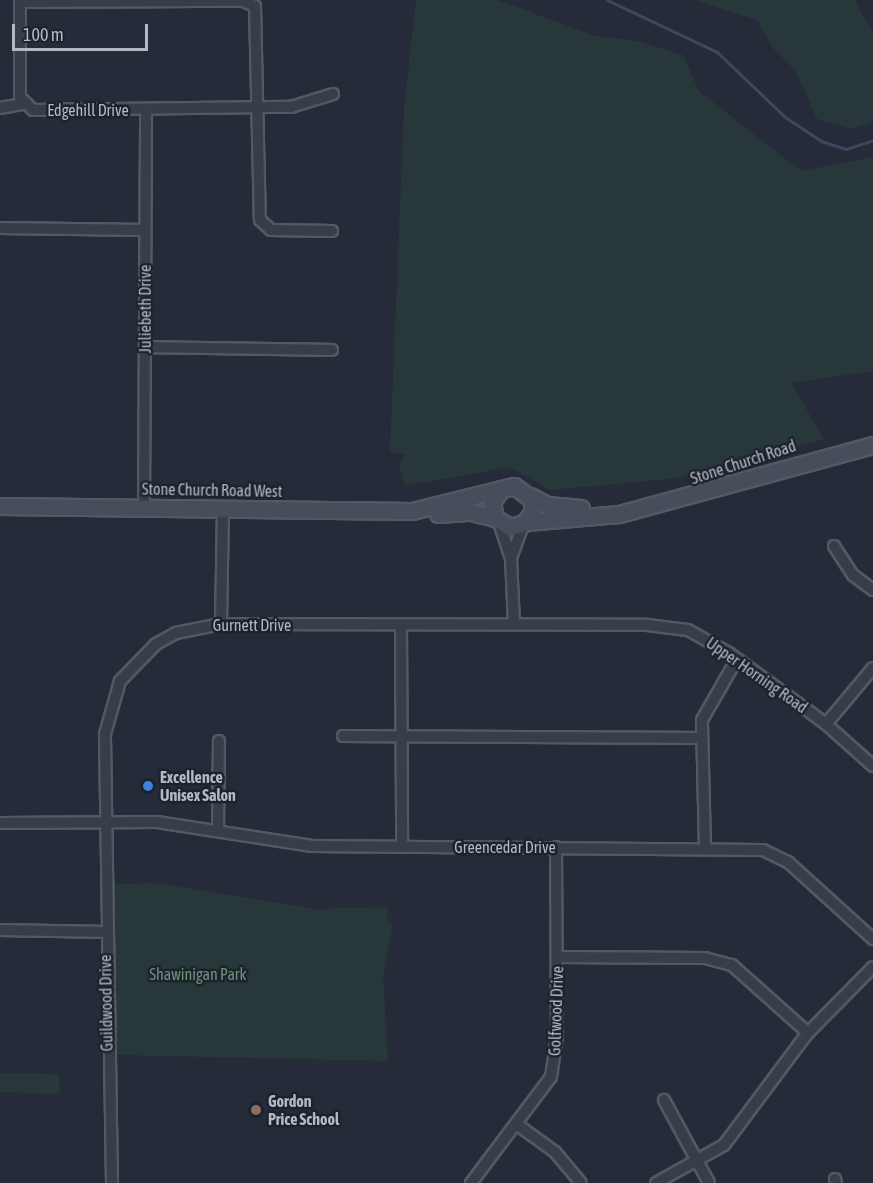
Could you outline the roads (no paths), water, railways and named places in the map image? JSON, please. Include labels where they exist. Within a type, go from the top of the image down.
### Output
[{"type":"main road","name":"Stone Church Road","points":[[525,523],[694,497],[873,445]]},
{"type":"main road","points":[[517,486],[530,496],[533,510],[525,523],[424,510],[517,486]]},
{"type":"main road","points":[[497,520],[492,502],[501,489]]},
{"type":"main road","name":"Stone Church Road","points":[[530,496],[558,508],[619,504],[624,509]]},
{"type":"main road","name":"Stone Church Road West","points":[[0,506],[424,510]]},
{"type":"street","points":[[0,108],[22,104],[20,1],[243,1],[255,6],[261,222],[272,230],[332,231]]},
{"type":"street","name":"Edgehill Drive","points":[[22,104],[33,110],[146,111],[303,106],[333,94]]},
{"type":"street","name":"Juliebeth Drive","points":[[144,507],[146,111]]},
{"type":"street","points":[[0,228],[145,230]]},
{"type":"street","points":[[145,347],[332,350]]},
{"type":"street","points":[[221,624],[223,509]]},
{"type":"street","points":[[497,520],[512,558],[514,624]]},
{"type":"street","points":[[512,558],[525,523]]},
{"type":"street","points":[[834,546],[853,575],[873,590]]},
{"type":"street","name":"Gurnett Drive","points":[[107,824],[105,735],[120,681],[156,644],[198,626],[221,624],[401,626],[514,624]]},
{"type":"street","name":"Upper Horning Road","points":[[514,624],[688,630],[737,659],[826,724],[873,766]]},
{"type":"street","points":[[401,626],[402,847]]},
{"type":"street","points":[[705,847],[702,738],[706,707],[737,659]]},
{"type":"street","points":[[826,724],[873,668]]},
{"type":"street","points":[[343,736],[702,738]]},
{"type":"street","points":[[218,831],[219,741]]},
{"type":"street","name":"Greencedar Drive","points":[[0,823],[156,822],[312,846],[705,847],[763,850],[788,862],[873,939]]},
{"type":"street","name":"Guildwood Drive","points":[[107,824],[105,932],[112,1183]]},
{"type":"street","name":"Golfwood Drive","points":[[471,1183],[519,1126],[551,1077],[555,1058],[558,957],[556,847]]},
{"type":"street","points":[[0,930],[105,932]]},
{"type":"street","points":[[558,957],[705,958],[732,966],[808,1033]]},
{"type":"street","points":[[656,1183],[724,1145],[808,1033],[873,968]]},
{"type":"street","points":[[664,1100],[709,1183]]},
{"type":"street","points":[[519,1126],[555,1152],[581,1183]]},
{"type":"waterway","points":[[607,0],[717,52],[785,117],[821,141],[846,149],[873,140]]},
{"type":"place","name":"Excellence Unisex Salon","points":[[148,786]]},
{"type":"place","name":"Gordon Price School","points":[[256,1110]]},
{"type":"park label","name":"Shawinigan Park","points":[[198,974]]}]
